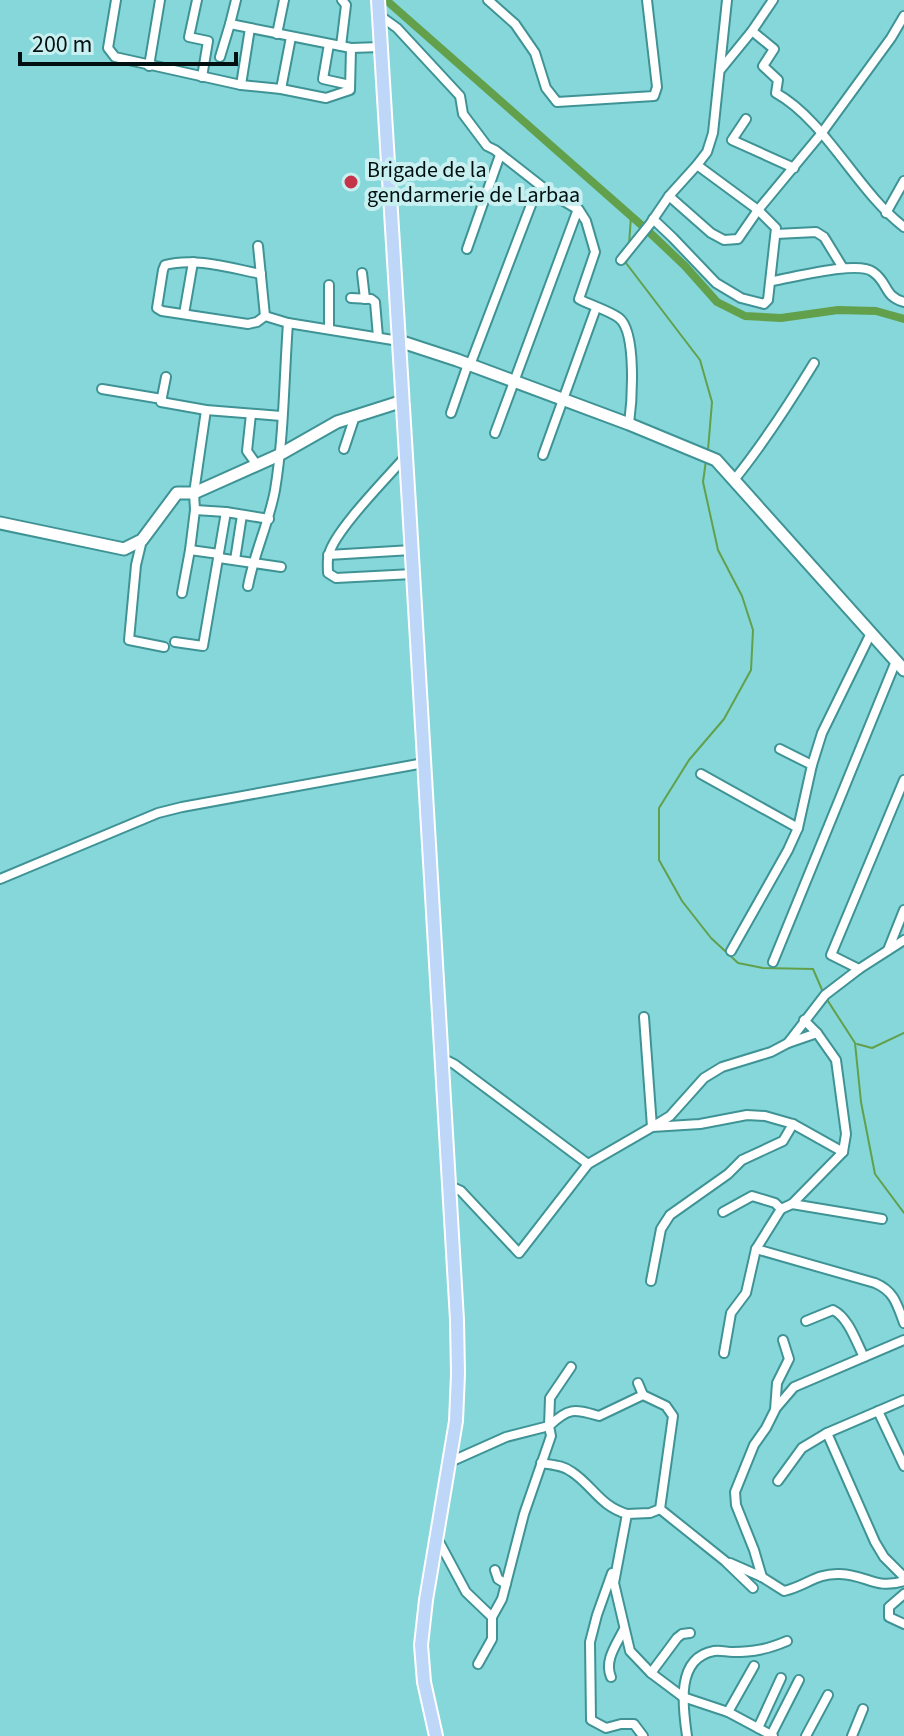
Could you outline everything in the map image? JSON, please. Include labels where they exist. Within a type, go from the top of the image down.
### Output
[{"type":"main road","points":[[378,6],[458,1374],[456,1421],[421,1645],[424,1682],[436,1736]]},
{"type":"street","points":[[116,0],[108,48],[115,57],[241,85],[326,98],[350,90],[346,5],[342,0]]},
{"type":"street","points":[[149,66],[160,0]]},
{"type":"street","points":[[197,0],[189,37],[208,41],[202,77]]},
{"type":"street","points":[[220,57],[236,0]]},
{"type":"street","points":[[277,34],[284,0]]},
{"type":"street","points":[[488,0],[515,24],[535,53],[546,88],[557,102],[654,96],[657,87],[647,0]]},
{"type":"street","points":[[621,260],[707,152],[713,133],[727,0]]},
{"type":"street","points":[[721,70],[773,0]]},
{"type":"street","points":[[378,6],[460,96],[463,114],[487,146],[550,193],[578,209],[586,221],[595,252],[579,299],[620,319],[627,330],[629,424]]},
{"type":"street","points":[[669,196],[711,233],[724,240],[738,239],[821,134],[904,16]]},
{"type":"street","points":[[230,24],[346,47],[381,47]]},
{"type":"street","points":[[241,85],[250,28]]},
{"type":"street","points":[[752,31],[774,49],[763,66],[778,80],[776,93],[791,102],[886,213],[904,227]]},
{"type":"street","points":[[281,89],[291,37]]},
{"type":"street","points":[[329,44],[323,79],[350,85]]},
{"type":"street","points":[[746,119],[732,140],[794,168]]},
{"type":"street","points":[[467,249],[500,155]]},
{"type":"street","points":[[651,222],[673,238],[727,291],[764,304],[768,300],[776,228],[758,210],[697,165]]},
{"type":"street","points":[[886,213],[904,181]]},
{"type":"street","points":[[451,413],[531,205]]},
{"type":"street","points":[[495,433],[578,209]]},
{"type":"street","points":[[776,234],[816,232],[824,237],[843,268]]},
{"type":"street","points":[[258,246],[265,316]]},
{"type":"street","points":[[261,274],[193,262],[165,265],[157,308],[248,324],[265,316]]},
{"type":"street","points":[[184,314],[193,262]]},
{"type":"street","points":[[772,281],[866,267],[876,273],[892,297],[904,302]]},
{"type":"street","points":[[362,273],[365,299]]},
{"type":"street","points":[[329,285],[329,329]]},
{"type":"street","points":[[351,298],[375,302],[378,337]]},
{"type":"street","points":[[543,455],[596,308]]},
{"type":"street","points":[[265,316],[288,323],[399,341],[563,399],[716,460],[900,665],[773,962]]},
{"type":"street","points":[[248,586],[275,489],[288,323]]},
{"type":"street","points":[[734,480],[784,412],[814,363]]},
{"type":"street","points":[[166,377],[161,402],[206,410],[281,416]]},
{"type":"street","points":[[102,389],[162,399]]},
{"type":"street","points":[[164,647],[129,640],[136,565],[142,540],[177,493],[194,493],[279,455],[337,422],[403,401]]},
{"type":"street","points":[[182,593],[206,410]]},
{"type":"street","points":[[251,414],[247,451],[257,465]]},
{"type":"street","points":[[344,449],[355,416]]},
{"type":"street","points":[[406,456],[333,544],[328,555],[328,573],[336,578],[413,574]]},
{"type":"street","points":[[195,510],[269,519]]},
{"type":"street","points":[[175,642],[203,646],[226,512]]},
{"type":"street","points":[[235,560],[242,515]]},
{"type":"street","points":[[0,523],[124,549],[142,540]]},
{"type":"street","points":[[190,550],[281,567]]},
{"type":"street","points":[[328,555],[412,550]]},
{"type":"street","points":[[731,951],[798,828],[822,733],[871,633]]},
{"type":"street","points":[[780,749],[812,765]]},
{"type":"street","points":[[0,879],[158,813],[424,763]]},
{"type":"street","points":[[701,774],[798,828]]},
{"type":"street","points":[[859,969],[831,955],[904,780]]},
{"type":"street","points":[[887,951],[904,910]]},
{"type":"street","points":[[788,1043],[825,995],[904,940]]},
{"type":"street","points":[[644,1017],[652,1127]]},
{"type":"street","points":[[724,1353],[731,1313],[746,1293],[756,1249],[781,1209],[792,1204],[843,1152],[846,1134],[836,1060],[804,1020]]},
{"type":"street","points":[[448,1185],[461,1191],[519,1253],[588,1164],[670,1116],[704,1078],[722,1067],[817,1033]]},
{"type":"street","points":[[440,1057],[454,1064],[588,1164]]},
{"type":"street","points":[[652,1127],[700,1124],[747,1115],[765,1116],[793,1124],[843,1152]]},
{"type":"street","points":[[651,1281],[661,1229],[670,1215],[728,1174],[742,1160],[783,1141],[793,1124]]},
{"type":"street","points":[[723,1212],[752,1196],[775,1203],[781,1209]]},
{"type":"street","points":[[792,1204],[882,1219]]},
{"type":"street","points":[[756,1249],[885,1287],[896,1299],[904,1323]]},
{"type":"street","points":[[806,1321],[837,1311],[864,1357]]},
{"type":"street","points":[[775,1410],[777,1383],[789,1359],[783,1340]]},
{"type":"street","points":[[762,1577],[736,1505],[735,1492],[754,1445],[775,1410],[794,1387],[904,1340]]},
{"type":"street","points":[[478,1664],[492,1639],[492,1617],[502,1599],[524,1514],[551,1436],[550,1398],[571,1367]]},
{"type":"street","points":[[638,1383],[643,1395],[666,1406],[673,1416],[660,1509]]},
{"type":"street","points":[[450,1462],[506,1437],[549,1426],[560,1415],[574,1409],[599,1416],[643,1395]]},
{"type":"street","points":[[778,1481],[802,1448],[827,1433],[904,1400]]},
{"type":"street","points":[[878,1411],[904,1466]]},
{"type":"street","points":[[725,1561],[762,1577],[784,1591],[817,1576],[860,1576],[876,1584],[891,1585],[904,1579],[875,1542],[827,1433]]},
{"type":"street","points":[[541,1463],[571,1471],[613,1510],[627,1514],[650,1513],[660,1509]]},
{"type":"street","points":[[660,1509],[725,1561],[753,1588]]},
{"type":"street","points":[[627,1514],[614,1583],[630,1651],[651,1673],[683,1697],[728,1712],[772,1735],[799,1680]]},
{"type":"street","points":[[436,1538],[466,1592],[492,1617]]},
{"type":"street","points":[[616,1569],[607,1582],[590,1642],[591,1720],[606,1728],[634,1724],[643,1736]]},
{"type":"street","points":[[495,1570],[498,1579],[506,1584]]},
{"type":"street","points":[[904,1594],[889,1607],[889,1617],[904,1624]]},
{"type":"street","points":[[611,1677],[609,1659],[623,1631]]},
{"type":"street","points":[[651,1673],[677,1638],[690,1633]]},
{"type":"street","points":[[687,1736],[683,1684],[700,1657],[714,1651],[766,1650],[787,1641]]},
{"type":"street","points":[[728,1712],[754,1666]]},
{"type":"street","points":[[758,1728],[781,1678]]},
{"type":"street","points":[[806,1736],[828,1695]]},
{"type":"street","points":[[852,1736],[863,1709]]},
{"type":"waterway","points":[[386,0],[647,230],[717,302],[745,316],[781,318],[838,310],[876,311],[904,319]]},
{"type":"waterway","points":[[629,245],[631,216]]},
{"type":"waterway","points":[[627,259],[626,263],[700,360],[712,402],[708,450]]},
{"type":"waterway","points":[[706,460],[703,482],[718,550],[742,596],[753,630],[751,670],[724,719],[689,760],[659,808],[659,860],[682,901],[711,938],[738,963],[763,968],[813,969],[823,992]]},
{"type":"waterway","points":[[826,998],[855,1043],[861,1102],[875,1174],[904,1213]]},
{"type":"waterway","points":[[857,1044],[872,1048],[904,1033]]},
{"type":"place","name":"Brigade de la gendarmerie de Larbaa","points":[[351,182]]}]
